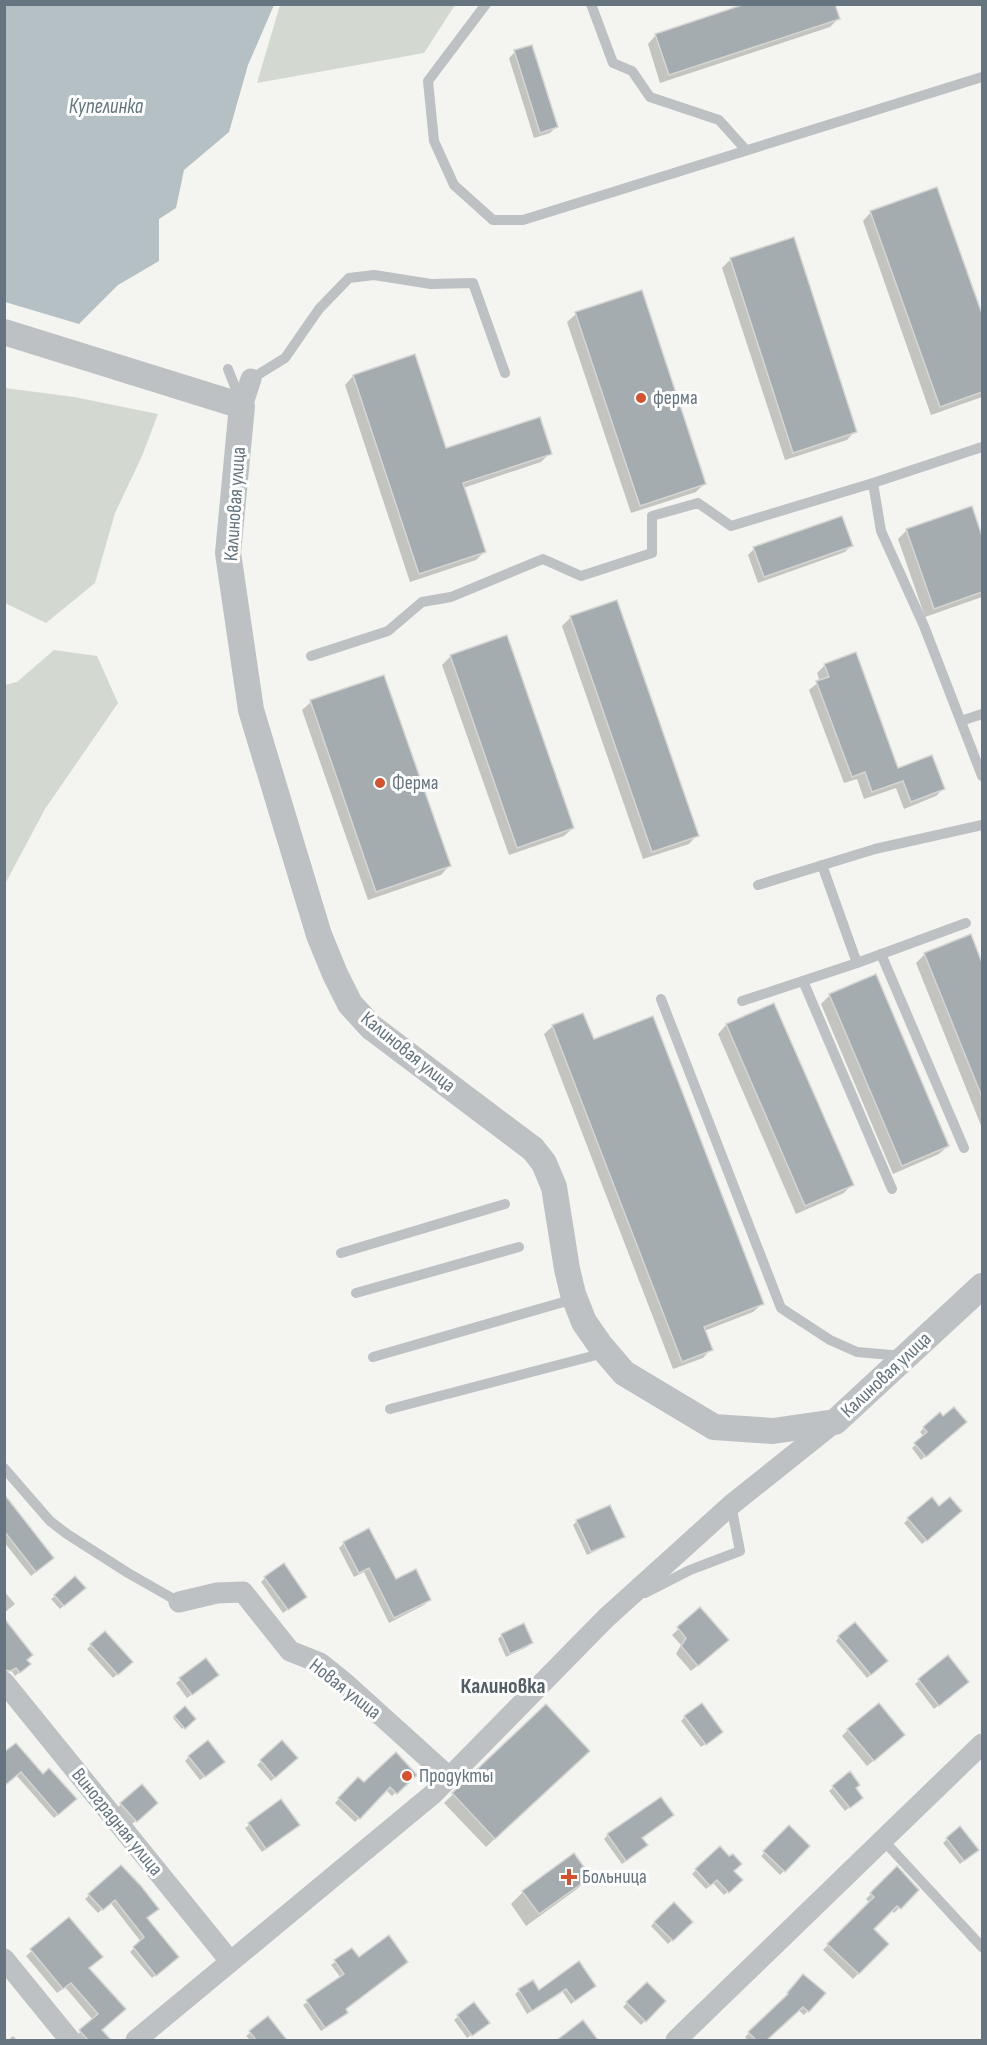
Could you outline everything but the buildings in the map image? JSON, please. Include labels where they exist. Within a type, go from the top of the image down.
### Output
[{"type":"street","points":[[4,332],[242,406],[251,379]]},
{"type":"street","name":"Калиновая улица","points":[[242,406],[228,553],[251,710],[319,935],[334,974],[350,1004],[371,1027],[533,1149],[544,1163],[554,1187],[567,1269],[575,1298],[584,1322],[606,1352],[624,1373],[714,1427],[773,1431],[835,1422],[982,1286]]},
{"type":"street","points":[[136,2040],[433,1794],[620,1605],[731,1505],[835,1422]]},
{"type":"street","name":"Новая улица","points":[[179,1602],[217,1593],[243,1592],[290,1651],[320,1663],[449,1777]]},
{"type":"street","name":"Виноградная улица","points":[[4,1682],[230,1961]]},
{"type":"street","points":[[676,2040],[982,1744]]},
{"type":"street","points":[[4,1959],[70,2040]]},
{"type":"lane","points":[[486,4],[428,81],[434,141],[454,185],[492,220],[523,220],[982,77]]},
{"type":"lane","points":[[591,4],[613,63],[632,71],[650,97],[719,120],[746,150]]},
{"type":"lane","points":[[251,379],[285,358],[319,309],[349,278],[375,275],[431,284],[473,283],[505,373]]},
{"type":"lane","points":[[228,369],[242,406]]},
{"type":"lane","points":[[311,656],[388,631],[422,602],[451,597],[543,559],[580,576],[652,553],[652,516],[698,503],[731,525],[873,483],[982,447]]},
{"type":"lane","points":[[873,483],[880,531],[924,626],[982,776]]},
{"type":"lane","points":[[961,721],[982,714]]},
{"type":"lane","points":[[758,885],[875,849],[982,825]]},
{"type":"lane","points":[[822,865],[857,963]]},
{"type":"lane","points":[[742,1000],[857,963],[966,923]]},
{"type":"lane","points":[[881,954],[964,1148]]},
{"type":"lane","points":[[803,981],[892,1189]]},
{"type":"lane","points":[[661,999],[781,1308],[830,1340],[857,1352],[906,1356]]},
{"type":"lane","points":[[341,1254],[506,1204]]},
{"type":"lane","points":[[356,1293],[519,1247]]},
{"type":"lane","points":[[373,1357],[575,1298]]},
{"type":"lane","points":[[390,1409],[606,1352]]},
{"type":"lane","points":[[4,1468],[50,1521],[128,1573],[179,1602]]},
{"type":"lane","points":[[620,1605],[690,1570],[740,1551],[731,1505]]},
{"type":"lane","points":[[884,1841],[982,1947]]},
{"type":"shaded area","points":[[280,4],[455,5],[424,53],[257,83]]},
{"type":"shaded area","points":[[5,388],[74,397],[158,414],[142,456],[115,513],[95,583],[46,623],[5,603]]},
{"type":"shaded area","points":[[54,650],[97,656],[118,703],[45,809],[5,884],[5,685],[17,682]]},
{"type":"water","name":"Купелинка","points":[[4,5],[274,5],[248,65],[229,132],[184,170],[176,208],[159,219],[159,261],[118,285],[79,324],[5,302]]},
{"type":"place","name":"ферма","points":[[641,398]]},
{"type":"place","name":"Ферма","points":[[380,783]]},
{"type":"place","name":"Продукты","points":[[407,1776]]},
{"type":"place","name":"Больница","points":[[569,1877]]},
{"type":"district","name":"Калиновка","points":[[503,1686]]}]
